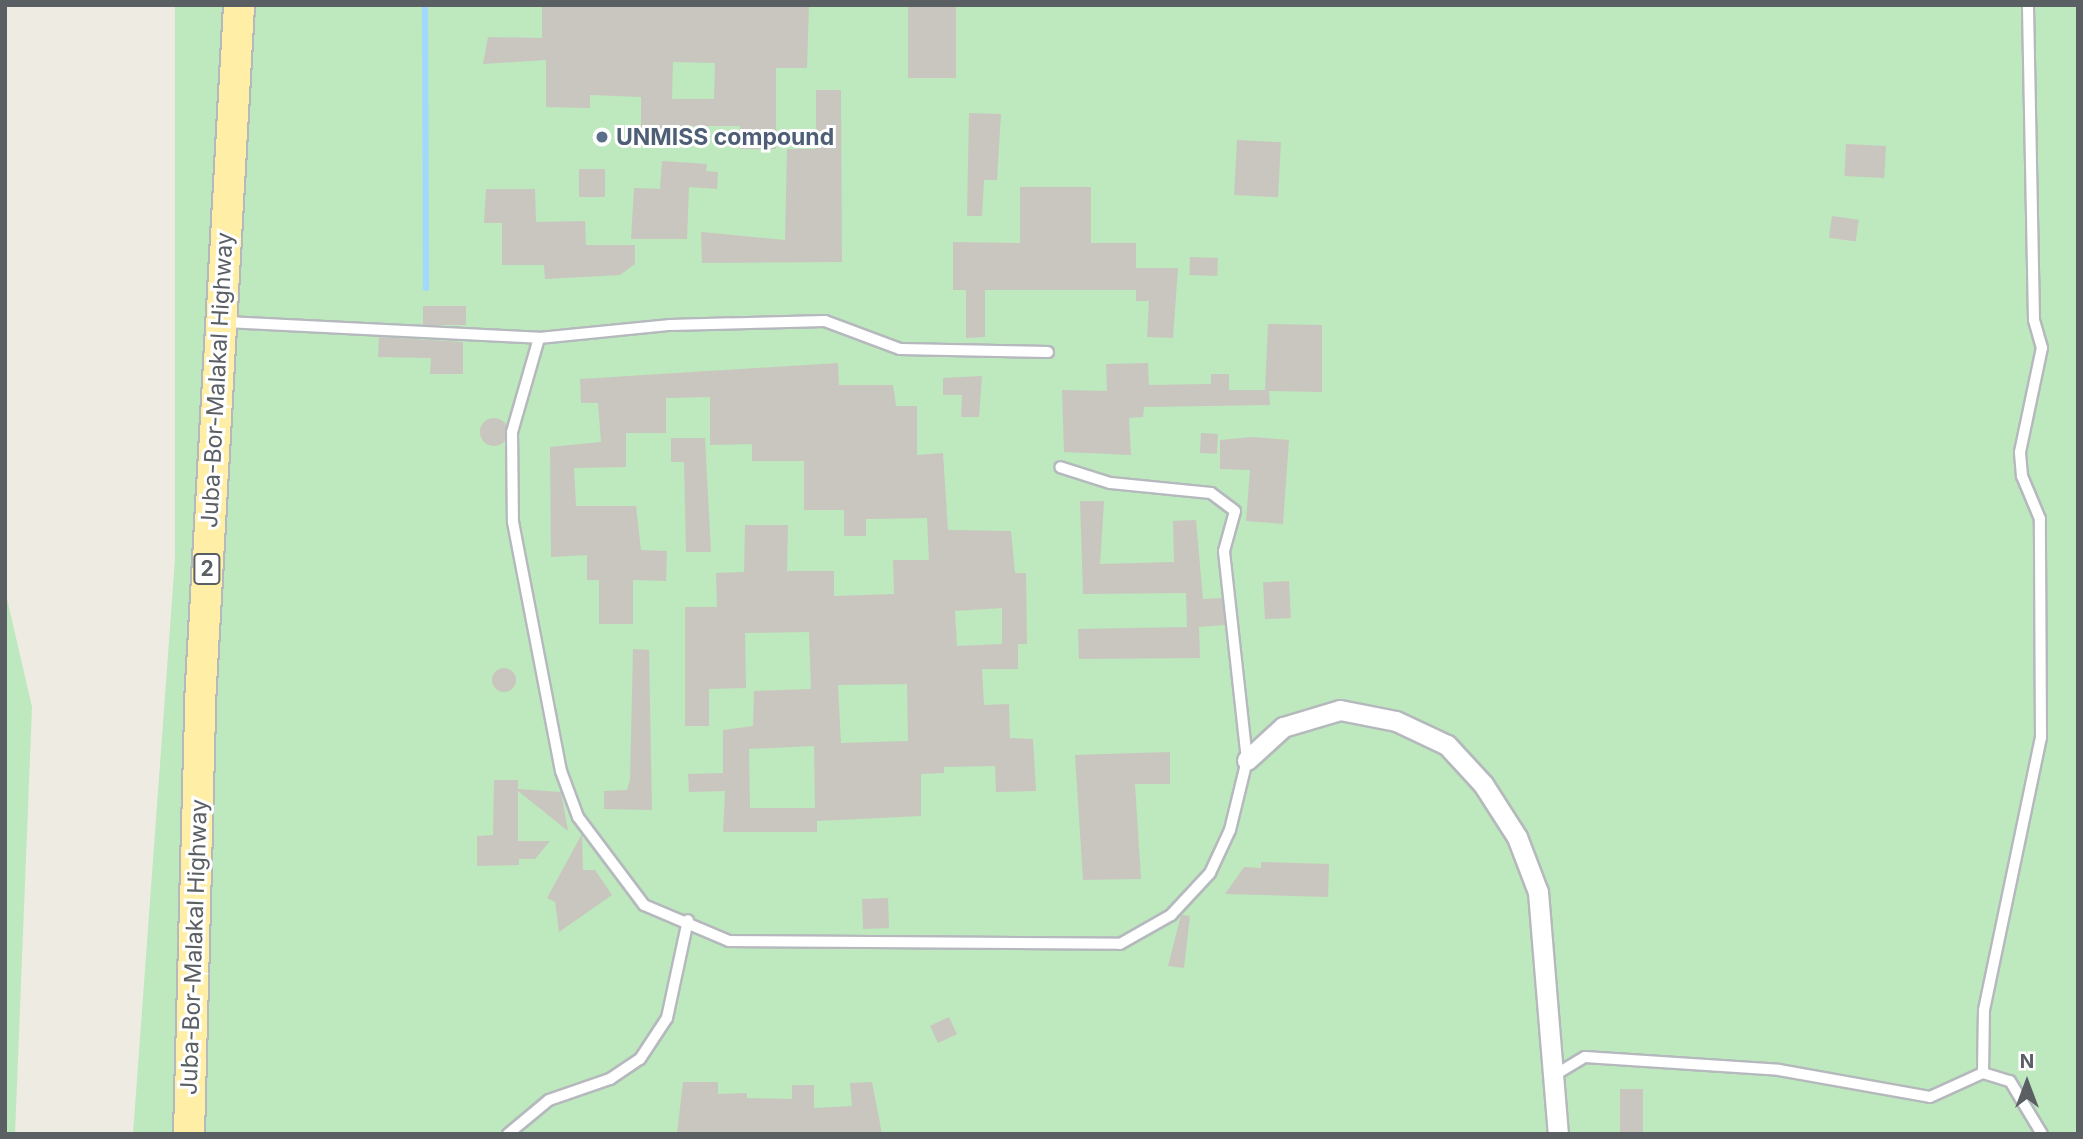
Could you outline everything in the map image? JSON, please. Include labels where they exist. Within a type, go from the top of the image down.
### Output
[{"type":"main road","name":"Juba-Bor-Malakal Highway","points":[[189,1134],[219,321],[239,5]]},
{"type":"street","points":[[1247,760],[1283,727],[1340,710],[1396,721],[1447,745],[1483,784],[1517,836],[1538,892],[1558,1073],[1559,1134]]},
{"type":"lane","points":[[1983,1073],[1984,1010],[2041,738],[2040,519],[2022,476],[2020,452],[2042,348],[2034,320],[2028,5]]},
{"type":"lane","points":[[219,321],[539,338],[670,325],[825,321],[900,349],[1048,352]]},
{"type":"lane","points":[[539,338],[512,432],[513,522],[561,771],[578,817],[644,905],[688,919],[729,941],[1120,944],[1171,915],[1209,873],[1230,830],[1247,760],[1224,551],[1235,511],[1211,493],[1110,483],[1060,467]]},
{"type":"lane","points":[[508,1134],[549,1100],[610,1079],[640,1059],[667,1018],[688,919]]},
{"type":"lane","points":[[1558,1073],[1586,1056],[1779,1070],[1930,1097],[1983,1073],[2010,1080],[2042,1134]]},
{"type":"green space","points":[[175,5],[2078,5],[2078,1134],[133,1134],[175,559]]},
{"type":"green space","points":[[5,590],[32,707],[15,1134],[5,1134]]},
{"type":"building","points":[[542,5],[809,5],[807,68],[776,68],[776,149],[740,149],[740,126],[672,126],[672,143],[641,142],[641,97],[590,95],[590,108],[546,107],[546,60],[483,64],[488,37],[542,38]],"holes":[[[673,62],[715,63],[714,99],[672,99]]]},
{"type":"building","points":[[908,5],[956,5],[956,78],[908,78]]},
{"type":"building","points":[[816,90],[841,90],[842,262],[702,263],[701,232],[785,240],[787,149],[816,149]]},
{"type":"building","points":[[969,113],[1001,114],[997,180],[984,180],[982,216],[967,216]]},
{"type":"building","points":[[1237,140],[1281,142],[1278,197],[1234,195]]},
{"type":"building","points":[[1846,144],[1886,146],[1884,178],[1844,176]]},
{"type":"building","points":[[662,161],[707,164],[706,171],[718,172],[717,189],[689,187],[687,239],[631,239],[634,188],[660,189]]},
{"type":"building","points":[[579,169],[605,169],[605,197],[579,197]]},
{"type":"building","points":[[1020,187],[1091,187],[1091,243],[1136,243],[1136,268],[1178,268],[1173,338],[1147,337],[1149,301],[1136,301],[1136,290],[985,290],[985,337],[966,338],[966,290],[953,290],[953,242],[1020,243]]},
{"type":"building","points":[[486,189],[535,189],[536,222],[585,221],[586,245],[635,245],[635,264],[620,275],[545,279],[544,265],[502,265],[502,223],[484,223]]},
{"type":"building","points":[[1832,216],[1859,220],[1856,242],[1829,238]]},
{"type":"building","points":[[1190,257],[1218,258],[1217,276],[1189,275]]},
{"type":"building","points":[[423,306],[466,306],[466,325],[423,325]]},
{"type":"building","points":[[1268,324],[1322,325],[1322,392],[1269,391],[1270,405],[1144,407],[1143,417],[1129,418],[1131,455],[1064,452],[1062,390],[1107,391],[1106,364],[1148,363],[1149,385],[1211,384],[1211,374],[1229,374],[1229,390],[1265,390]]},
{"type":"building","points":[[379,337],[463,342],[463,374],[430,374],[431,358],[378,357]]},
{"type":"building","points":[[838,363],[839,385],[893,385],[896,406],[917,406],[917,455],[943,453],[948,530],[1011,531],[1015,573],[1026,573],[1027,644],[1018,644],[1018,669],[982,669],[984,705],[1009,704],[1010,738],[1033,739],[1036,791],[996,792],[995,766],[944,767],[944,773],[921,774],[921,816],[817,821],[817,832],[723,832],[725,791],[689,792],[688,774],[723,773],[723,730],[753,726],[754,691],[811,689],[809,632],[745,633],[746,688],[709,689],[709,726],[685,726],[685,607],[717,607],[716,573],[744,572],[745,525],[788,525],[787,571],[834,571],[834,596],[894,594],[893,560],[929,560],[927,518],[866,519],[866,536],[844,536],[844,510],[804,510],[804,461],[752,461],[752,444],[710,445],[710,397],[666,398],[666,433],[626,433],[626,467],[574,468],[576,506],[636,506],[641,550],[667,551],[666,581],[633,580],[633,624],[599,624],[599,580],[587,580],[587,555],[551,557],[550,447],[601,442],[598,403],[581,403],[580,379]],"holes":[[[1002,608],[1002,644],[957,646],[955,611]],[[907,684],[908,741],[841,743],[838,685]],[[814,746],[815,808],[750,808],[749,749]]]},
{"type":"building","points":[[982,376],[979,417],[961,417],[962,395],[943,395],[943,378]]},
{"type":"building","points":[[494,418],[504,422],[508,432],[504,442],[494,446],[484,442],[480,432],[484,422]]},
{"type":"building","points":[[1201,433],[1218,434],[1217,454],[1200,453]]},
{"type":"building","points":[[1252,437],[1289,440],[1283,524],[1246,521],[1250,470],[1220,469],[1220,440]]},
{"type":"building","points":[[671,438],[705,438],[711,552],[686,552],[684,462],[671,462]]},
{"type":"building","points":[[1080,501],[1104,501],[1100,564],[1174,562],[1173,521],[1196,520],[1203,599],[1222,598],[1225,625],[1199,627],[1200,658],[1079,659],[1078,629],[1187,627],[1186,593],[1083,594]]},
{"type":"building","points":[[1289,581],[1291,618],[1265,619],[1263,582]]},
{"type":"building","points":[[633,649],[649,650],[652,810],[604,809],[604,791],[627,790],[630,780]]},
{"type":"building","points":[[504,668],[515,675],[516,680],[509,691],[504,692],[493,685],[492,680],[499,669]]},
{"type":"building","points":[[1170,752],[1170,784],[1135,784],[1141,879],[1083,880],[1075,755]]},
{"type":"building","points":[[494,780],[518,780],[518,789],[561,792],[568,831],[518,791],[518,841],[550,841],[535,859],[519,859],[519,865],[477,866],[477,836],[493,835]]},
{"type":"building","points":[[582,834],[583,870],[595,870],[612,895],[559,932],[555,902],[547,898]]},
{"type":"building","points":[[1261,862],[1329,864],[1328,897],[1225,894],[1244,867],[1261,868]]},
{"type":"building","points":[[888,898],[889,928],[863,929],[862,899]]},
{"type":"building","points":[[1181,915],[1190,916],[1184,968],[1168,966]]},
{"type":"building","points":[[949,1017],[957,1034],[938,1043],[930,1026]]},
{"type":"building","points":[[683,1082],[718,1082],[718,1094],[747,1093],[747,1098],[792,1099],[792,1085],[814,1085],[814,1108],[852,1106],[850,1083],[872,1082],[882,1134],[677,1133]]},
{"type":"building","points":[[1620,1089],[1643,1089],[1643,1134],[1620,1134]]},
{"type":"waterway","points":[[425,5],[426,288]]},
{"type":"place","name":"UNMISS compound","points":[[602,137]]}]
